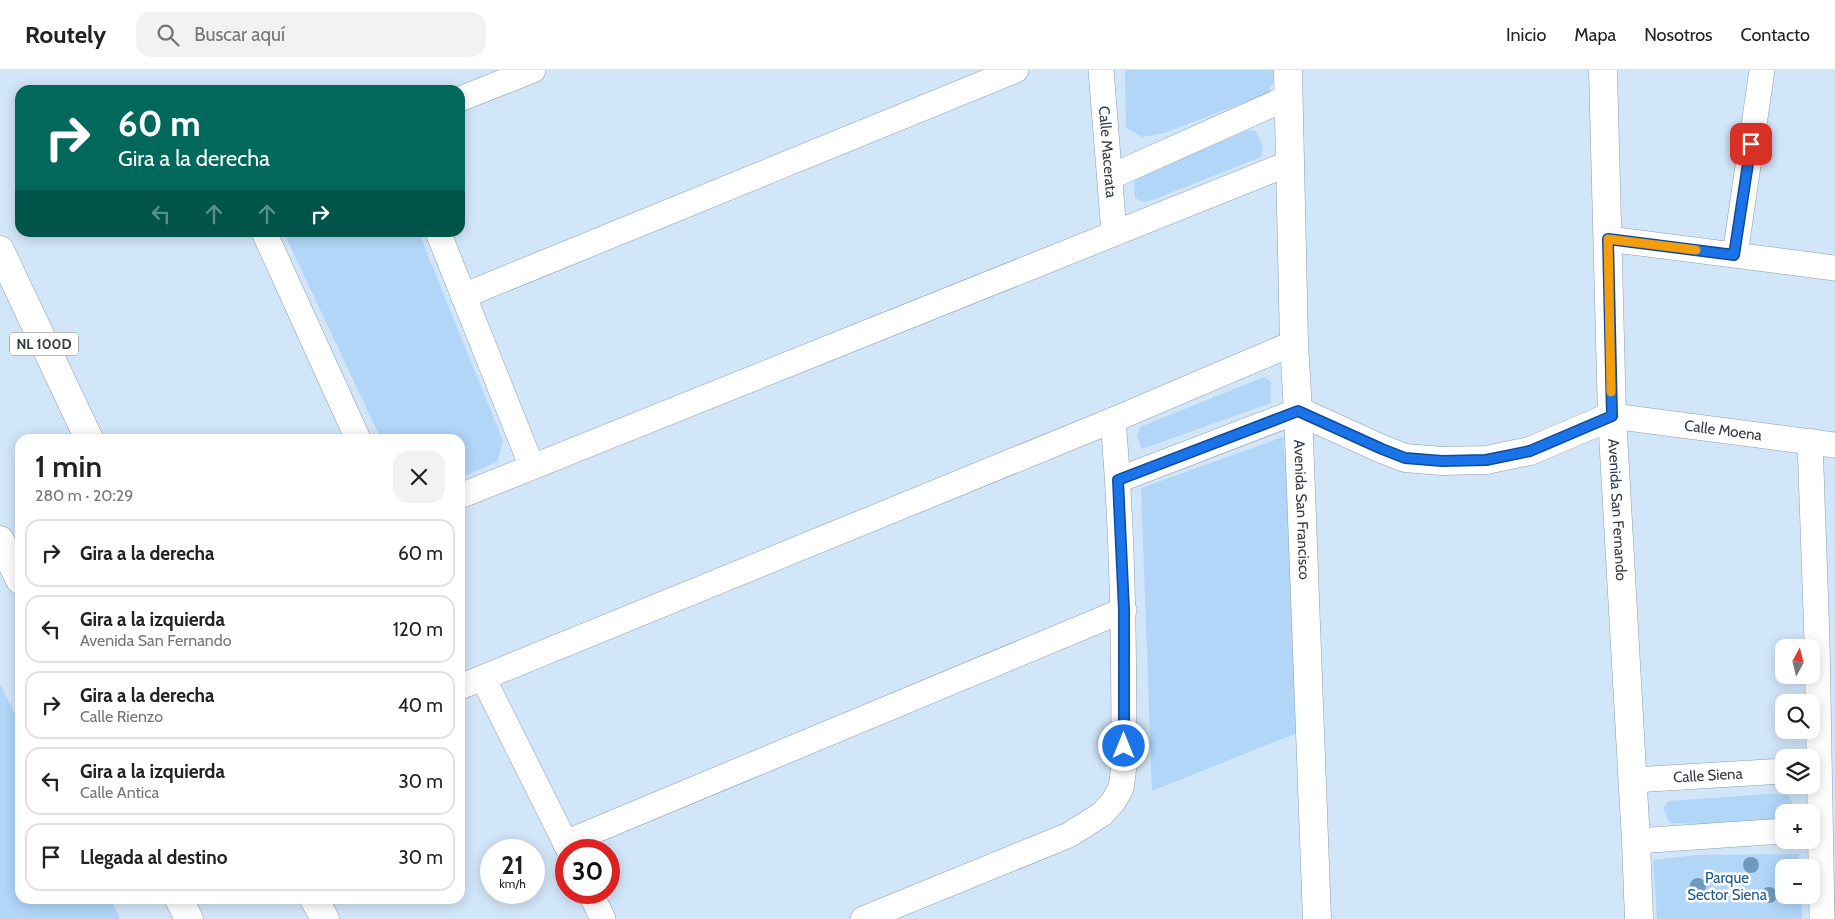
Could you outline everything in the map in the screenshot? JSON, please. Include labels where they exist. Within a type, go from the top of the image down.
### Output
[{"type":"main road","name":"Avenida San Francisco","points":[[1288,70],[1294,343],[1318,919]]},
{"type":"main road","name":"Avenida San Fernando","points":[[1603,70],[1612,416],[1639,919]]},
{"type":"main road","name":"NL 100D","points":[[0,250],[87,434]]},
{"type":"main road","points":[[1298,411],[1405,458],[1442,461],[1486,460],[1530,451],[1612,416]]},
{"type":"main road","points":[[0,540],[15,570]]},
{"type":"main road","points":[[182,904],[189,919]]},
{"type":"main road","points":[[316,904],[324,919]]},
{"type":"street","points":[[465,97],[533,70]]},
{"type":"street","points":[[463,296],[1016,70]]},
{"type":"street","name":"Calle Macerata","points":[[1101,70],[1114,233]]},
{"type":"street","points":[[1734,255],[1762,70]]},
{"type":"street","points":[[1110,177],[1289,97]]},
{"type":"street","points":[[465,494],[1290,163]]},
{"type":"street","points":[[266,237],[356,434]]},
{"type":"street","points":[[440,237],[532,467]]},
{"type":"street","points":[[1608,239],[1835,268]]},
{"type":"street","points":[[465,685],[1113,420],[1294,343]]},
{"type":"street","points":[[1118,480],[1298,411]]},
{"type":"street","name":"Calle Moena","points":[[1612,416],[1835,445]]},
{"type":"street","points":[[863,919],[1070,835],[1102,814],[1113,802],[1121,788],[1124,766],[1124,610],[1118,480],[1113,420]]},
{"type":"street","points":[[1810,441],[1826,641],[1818,749]]},
{"type":"street","points":[[584,839],[1124,610]]},
{"type":"street","points":[[483,678],[564,839]]},
{"type":"street","name":"Calle Siena","points":[[1633,780],[1775,772]]},
{"type":"street","points":[[1819,794],[1823,832],[1822,919]]},
{"type":"street","points":[[1636,841],[1775,833]]},
{"type":"street","points":[[596,904],[603,919]]},
{"type":"green space","points":[[1125,70],[1273,70],[1273,83],[1268,93],[1165,133],[1142,137],[1126,128]]},
{"type":"green space","points":[[1249,130],[1256,131],[1263,146],[1261,157],[1155,199],[1143,202],[1135,198],[1134,182],[1139,176]]},
{"type":"green space","points":[[286,237],[421,237],[503,441],[497,462],[465,476],[465,434],[379,434]]},
{"type":"green space","points":[[1264,377],[1271,382],[1271,403],[1142,449],[1137,435],[1140,427]]},
{"type":"green space","points":[[1283,437],[1288,494],[1299,732],[1152,791],[1141,488]]},
{"type":"green space","points":[[0,684],[15,714],[15,904],[112,904],[120,919],[0,919]]},
{"type":"green space","points":[[1769,794],[1789,795],[1793,804],[1775,804],[1775,822],[1730,825],[1670,823],[1663,808],[1669,801]]},
{"type":"green space","name":"Parque Sector Siena","points":[[1799,854],[1799,859],[1775,859],[1775,904],[1801,904],[1802,919],[1657,919],[1653,860],[1698,855]]},
{"type":"slow traffic","points":[[1611,392],[1608,239],[1696,250]]},
{"type":"route","points":[[1124,746],[1124,610],[1118,480],[1298,411],[1405,458],[1442,461],[1486,460],[1530,451],[1612,416],[1608,239],[1734,255],[1751,144]]}]
